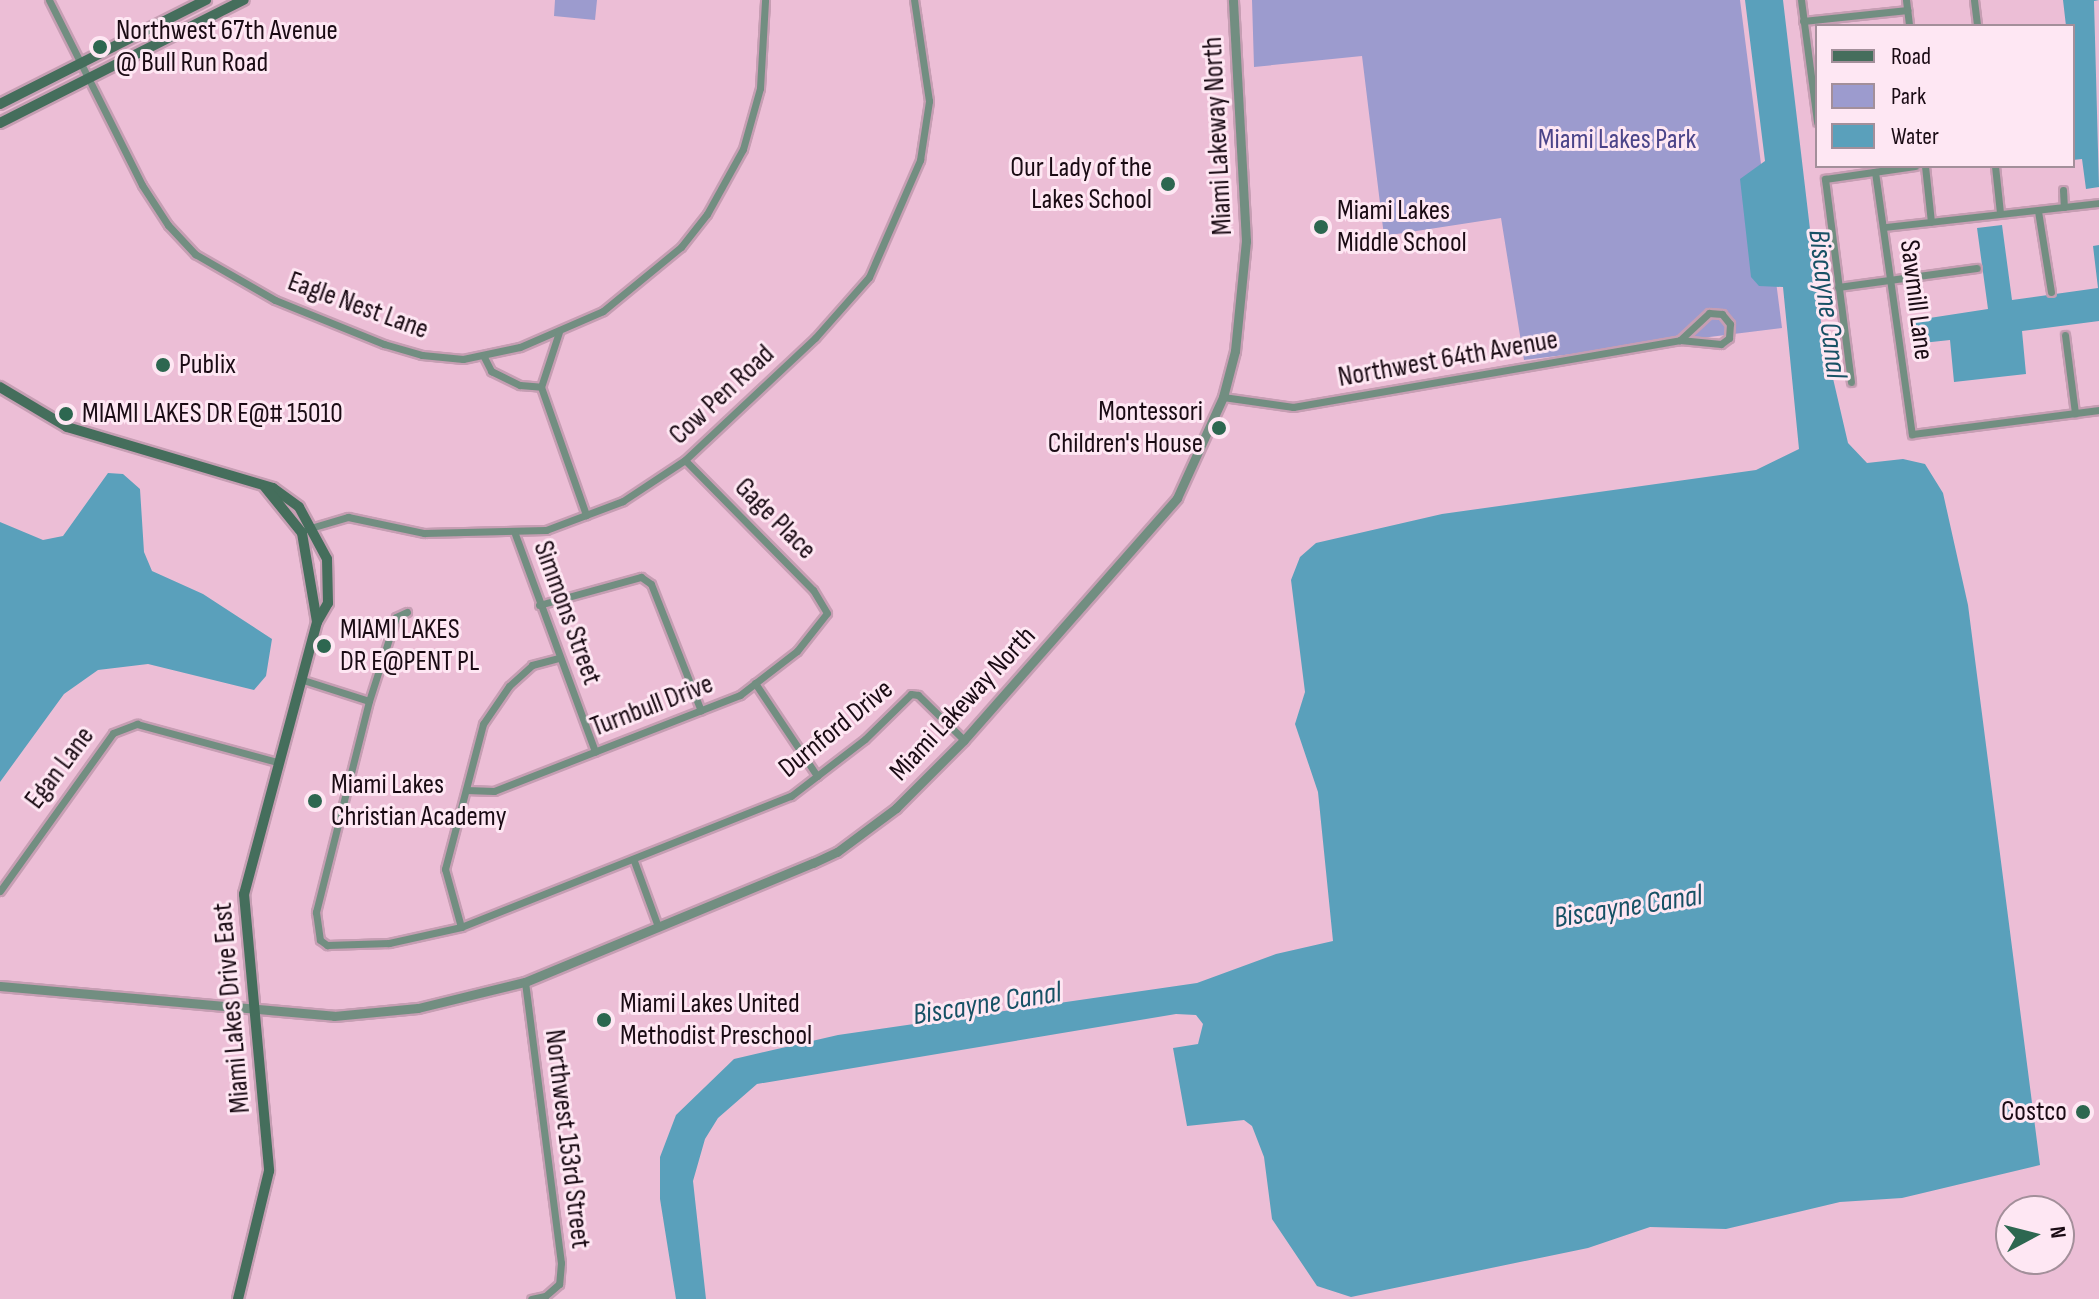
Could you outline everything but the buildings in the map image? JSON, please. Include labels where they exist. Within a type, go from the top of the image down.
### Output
[{"type":"main road","points":[[0,104],[206,0]]},
{"type":"main road","points":[[0,123],[244,0]]},
{"type":"main road","name":"Miami Lakes Drive East","points":[[0,387],[56,423],[265,487],[299,507],[312,526],[330,581],[324,617],[317,622]]},
{"type":"main road","name":"Miami Lakes Drive East","points":[[238,1299],[262,1219],[269,1171],[244,894],[317,622],[302,533],[265,487]]},
{"type":"street","name":"Eagle Nest Lane","points":[[49,0],[80,64],[168,225],[229,278],[384,344],[435,358],[484,357],[559,332],[603,311],[647,279],[674,254],[718,197],[743,149],[758,101],[765,0]]},
{"type":"street","name":"Cow Pen Road","points":[[302,533],[312,526],[348,517],[424,533],[515,534],[546,530],[623,501],[685,460],[815,338],[869,277],[920,160],[929,101],[914,0]]},
{"type":"street","name":"Miami Lakeway North","points":[[0,986],[334,1016],[418,1008],[525,982],[657,924],[837,852],[896,808],[964,740],[1177,498],[1223,397],[1237,336],[1246,241],[1233,0]]},
{"type":"street","points":[[1801,0],[1815,108]]},
{"type":"street","points":[[1906,0],[1909,24]]},
{"type":"street","points":[[1974,0],[1977,24]]},
{"type":"street","points":[[1803,21],[1907,10]]},
{"type":"street","points":[[1858,15],[1859,24]]},
{"type":"street","points":[[1851,382],[1825,179],[1902,168]]},
{"type":"street","points":[[1925,168],[1931,222]]},
{"type":"street","points":[[1995,168],[2000,213]]},
{"type":"street","name":"Sawmill Lane","points":[[1875,172],[1912,434],[2075,413]]},
{"type":"street","points":[[2063,190],[2064,207]]},
{"type":"street","points":[[1885,227],[2099,203]]},
{"type":"street","points":[[2038,211],[2051,292]]},
{"type":"street","points":[[1838,287],[1977,268]]},
{"type":"street","name":"Northwest 64th Avenue","points":[[1223,397],[1293,407],[1680,340],[1721,344],[1729,338],[1730,324],[1722,314],[1709,313],[1680,340]]},
{"type":"street","points":[[559,332],[541,387],[586,515]]},
{"type":"street","points":[[2065,335],[2075,413],[2099,410]]},
{"type":"street","points":[[484,357],[491,371],[520,385],[541,387]]},
{"type":"street","name":"Gage Place","points":[[685,460],[813,590],[827,613]]},
{"type":"street","name":"Simmons Street","points":[[515,534],[595,752]]},
{"type":"street","points":[[539,605],[641,577],[651,584],[701,711]]},
{"type":"street","points":[[300,679],[369,701],[396,617],[407,612]]},
{"type":"street","name":"Turnbull Drive","points":[[466,790],[494,791],[701,711],[755,683],[797,651],[827,613]]},
{"type":"street","points":[[461,927],[445,869],[483,724],[509,686],[532,665],[558,658]]},
{"type":"street","points":[[755,683],[817,776]]},
{"type":"street","name":"Durnford Drive","points":[[369,701],[316,912],[320,940],[327,945],[389,943],[461,927],[634,861],[791,796],[911,694],[918,695],[964,740]]},
{"type":"street","name":"Egan Lane","points":[[0,891],[113,733],[137,724],[277,762]]},
{"type":"street","points":[[634,861],[657,924]]},
{"type":"street","name":"Northwest 153rd Street","points":[[525,982],[561,1263],[559,1284],[545,1296],[531,1299]]},
{"type":"green space","points":[[555,0],[597,0],[595,20],[554,16]]},
{"type":"green space","name":"Miami Lakes Park","points":[[1252,0],[1740,0],[1782,328],[1524,360],[1501,218],[1384,236],[1362,56],[1254,67]]},
{"type":"water","name":"Biscayne Canal","points":[[1745,0],[1783,0],[1822,331],[1848,443],[1867,463],[1903,459],[1925,464],[1943,493],[1968,605],[2040,1165],[1902,1198],[1840,1202],[1726,1229],[1650,1227],[1588,1248],[1351,1297],[1317,1286],[1272,1219],[1264,1157],[1252,1126],[1244,1120],[1187,1126],[1173,1048],[1198,1044],[1203,1024],[1196,1015],[1176,1014],[757,1084],[718,1118],[705,1139],[693,1181],[706,1299],[676,1299],[660,1199],[660,1157],[676,1115],[734,1059],[838,1035],[1197,983],[1276,954],[1333,941],[1318,792],[1295,724],[1305,692],[1291,580],[1300,557],[1316,543],[1442,514],[1756,470],[1799,449],[1783,287],[1759,286],[1751,277],[1740,179],[1765,161]]},
{"type":"water","points":[[2063,0],[2099,0],[2094,1],[2099,187],[2086,189],[2082,159],[2075,160],[2075,24],[2066,24]]},
{"type":"water","points":[[2002,225],[2012,300],[2098,288],[2093,246],[2099,245],[2099,321],[2022,331],[2026,374],[1954,382],[1950,340],[1913,344],[1910,321],[1988,309],[1977,228]]},
{"type":"water","points":[[108,473],[123,474],[140,489],[144,552],[152,571],[203,594],[272,639],[266,676],[254,690],[148,664],[98,670],[64,694],[0,782],[0,522],[43,540],[63,536]]},
{"type":"place","name":"Northwest 67th Avenue @ Bull Run Road","points":[[100,47]]},
{"type":"place","name":"Our Lady of the Lakes School","points":[[1168,184]]},
{"type":"place","name":"Miami Lakes Middle School","points":[[1321,227]]},
{"type":"place","name":"Publix","points":[[163,365]]},
{"type":"place","name":"MIAMI LAKES DR E@# 15010","points":[[66,414]]},
{"type":"place","name":"Montessori Children's House","points":[[1219,428]]},
{"type":"place","name":"MIAMI LAKES DR E@PENT PL","points":[[324,646]]},
{"type":"place","name":"Miami Lakes Christian Academy","points":[[315,801]]},
{"type":"place","name":"Miami Lakes United Methodist Preschool","points":[[604,1020]]},
{"type":"place","name":"Costco","points":[[2083,1112]]}]
